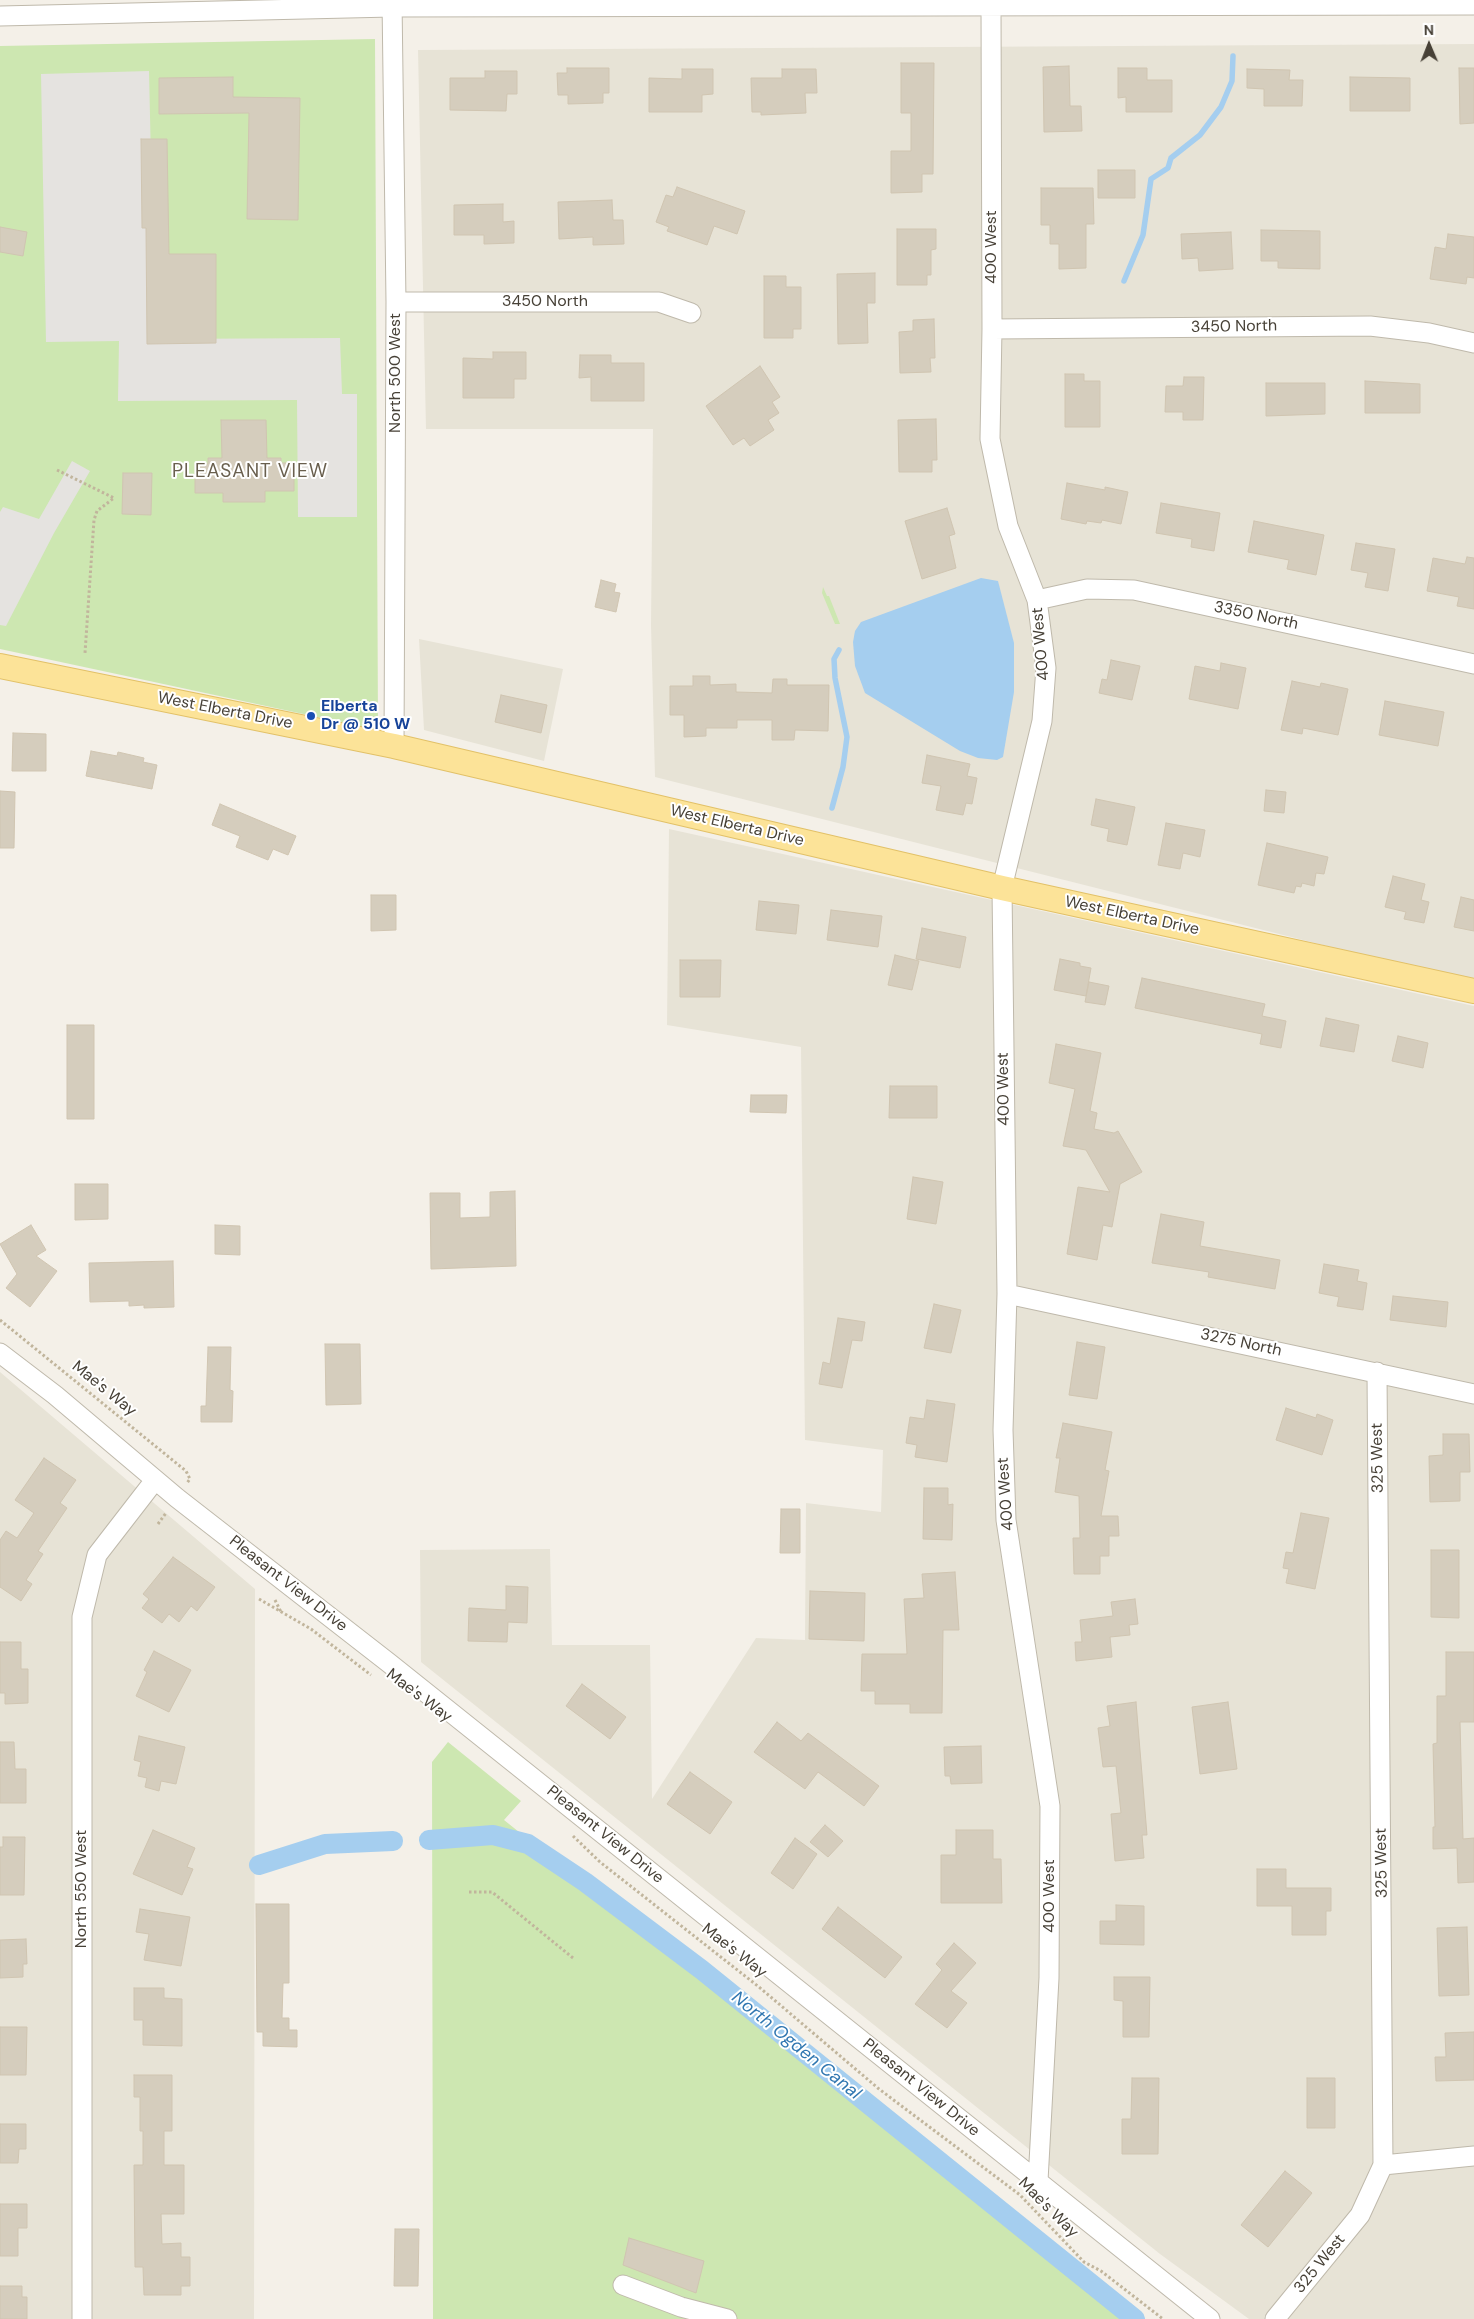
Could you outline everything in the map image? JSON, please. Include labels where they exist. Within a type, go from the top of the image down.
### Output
[{"type":"main road","name":"West Elberta Drive","points":[[0,666],[394,746],[1002,888],[1474,990]]},
{"type":"street","points":[[0,16],[392,4],[1474,5]]},
{"type":"street","name":"North 500 West","points":[[392,4],[396,302],[394,746]]},
{"type":"street","name":"400 West","points":[[991,6],[992,329],[990,439],[1008,526],[1037,600],[1046,668],[1042,721],[1002,888],[1007,1294],[1003,1430],[1006,1520],[1050,1806],[1049,1978],[1038,2181]]},
{"type":"street","name":"3450 North","points":[[396,302],[659,302],[691,313]]},
{"type":"street","name":"3450 North","points":[[992,329],[1370,326],[1429,333],[1474,343]]},
{"type":"street","name":"3350 North","points":[[1037,600],[1087,589],[1134,590],[1474,664]]},
{"type":"street","name":"3275 North","points":[[1007,1294],[1474,1394]]},
{"type":"street","name":"Pleasant View Drive","points":[[0,1352],[55,1395],[156,1480],[389,1663],[1210,2319]]},
{"type":"street","name":"325 West","points":[[1275,2319],[1360,2215],[1383,2165],[1377,1372]]},
{"type":"street","name":"North 550 West","points":[[82,2319],[82,1618],[97,1555],[156,1480]]},
{"type":"street","points":[[1383,2165],[1474,2156]]},
{"type":"street","points":[[623,2285],[681,2307],[727,2319]]},
{"type":"path","points":[[57,470],[114,498],[97,511],[94,520],[86,653]]},
{"type":"path","name":"Mae's Way","points":[[0,1320],[186,1471],[190,1479]]},
{"type":"path","name":"Mae's Way","points":[[259,1599],[311,1629],[373,1677]]},
{"type":"path","name":"Mae's Way","points":[[567,1831],[600,1862],[759,1987],[879,2089],[1020,2196],[1084,2262],[1101,2271],[1164,2319]]},
{"type":"path","points":[[469,1892],[492,1892],[573,1958]]},
{"type":"path","points":[[1054,2230],[1057,2225]]},
{"type":"shaded area","points":[[1474,44],[1474,983],[655,777],[651,625],[653,429],[426,429],[418,50]]},
{"type":"shaded area","points":[[149,71],[155,339],[340,338],[342,394],[357,394],[357,517],[298,517],[297,400],[118,401],[119,341],[46,342],[41,74]]},
{"type":"shaded area","points":[[72,461],[90,471],[54,533],[6,626],[0,625],[0,512],[3,507],[39,519]]},
{"type":"shaded area","points":[[419,639],[563,669],[544,761],[424,730]]},
{"type":"shaded area","points":[[669,829],[1474,1006],[1474,2319],[1249,2319],[1160,2254],[421,1662],[420,1550],[550,1549],[552,1645],[650,1645],[652,1799],[756,1638],[805,1640],[806,1503],[881,1512],[883,1450],[805,1440],[801,1047],[667,1025]]},
{"type":"shaded area","points":[[0,1372],[255,1589],[254,2319],[0,2319]]},
{"type":"green space","points":[[375,39],[378,730],[0,649],[0,46]]},
{"type":"green space","points":[[823,587],[827,596],[829,596],[840,624],[835,624],[822,593]]},
{"type":"green space","points":[[448,1742],[521,1801],[504,1820],[1128,2319],[433,2319],[432,1762]]},
{"type":"water","points":[[981,578],[998,581],[1014,643],[1014,692],[1003,757],[997,760],[978,758],[960,751],[865,693],[855,666],[853,642],[855,631],[861,622]]},
{"type":"building","points":[[901,63],[934,63],[933,174],[922,174],[922,192],[891,193],[891,151],[911,151],[911,113],[901,113]]},
{"type":"building","points":[[1069,66],[1070,106],[1081,106],[1082,131],[1044,132],[1043,67]]},
{"type":"building","points":[[567,68],[609,68],[609,93],[603,93],[603,103],[568,104],[568,95],[558,95],[557,73],[567,73]]},
{"type":"building","points":[[1118,68],[1147,68],[1147,80],[1172,80],[1172,112],[1126,112],[1126,97],[1118,98]]},
{"type":"building","points":[[1459,68],[1474,68],[1474,123],[1460,124]]},
{"type":"building","points":[[682,69],[713,69],[713,94],[702,95],[702,112],[649,112],[649,78],[682,79]]},
{"type":"building","points":[[782,69],[816,69],[817,93],[805,93],[806,113],[761,115],[761,112],[752,112],[751,78],[782,78]]},
{"type":"building","points":[[1247,69],[1290,70],[1289,80],[1303,80],[1302,106],[1264,106],[1264,89],[1247,88]]},
{"type":"building","points":[[485,71],[517,71],[517,94],[507,94],[506,111],[450,110],[450,78],[485,78]]},
{"type":"building","points":[[233,77],[233,97],[300,98],[298,220],[247,219],[249,113],[159,114],[159,78]]},
{"type":"building","points":[[1350,77],[1410,78],[1410,111],[1350,111]]},
{"type":"building","points":[[141,139],[167,139],[169,254],[216,254],[216,343],[147,344],[146,228],[142,228]]},
{"type":"building","points":[[1098,170],[1135,170],[1135,198],[1098,198]]},
{"type":"building","points":[[677,187],[745,211],[737,234],[714,226],[707,245],[667,231],[669,227],[656,222],[666,195],[673,197]]},
{"type":"building","points":[[1041,188],[1093,188],[1094,224],[1086,224],[1086,268],[1059,269],[1059,244],[1050,244],[1050,225],[1041,225]]},
{"type":"building","points":[[612,200],[613,220],[623,220],[624,244],[593,245],[593,237],[559,239],[558,202]]},
{"type":"building","points":[[503,204],[503,222],[514,221],[514,243],[484,244],[484,235],[454,235],[454,205]]},
{"type":"building","points":[[0,227],[27,232],[23,256],[0,252]]},
{"type":"building","points":[[897,229],[936,229],[936,249],[931,250],[931,275],[927,275],[927,285],[897,285]]},
{"type":"building","points":[[1261,230],[1320,231],[1320,269],[1278,268],[1278,261],[1261,261]]},
{"type":"building","points":[[1231,232],[1233,269],[1199,271],[1198,258],[1182,259],[1181,234]]},
{"type":"building","points":[[1448,234],[1474,237],[1474,278],[1467,277],[1466,284],[1430,279],[1435,247],[1446,249]]},
{"type":"building","points":[[875,273],[875,303],[867,303],[868,343],[838,344],[837,274]]},
{"type":"building","points":[[764,276],[786,276],[786,287],[801,287],[801,329],[793,329],[793,338],[764,338]]},
{"type":"building","points":[[934,319],[935,358],[930,358],[931,372],[900,373],[899,332],[913,331],[913,320]]},
{"type":"building","points":[[493,352],[526,352],[526,379],[514,379],[514,398],[463,398],[463,358],[493,359]]},
{"type":"building","points":[[580,355],[611,355],[611,363],[644,363],[644,401],[591,401],[591,377],[579,378]]},
{"type":"building","points":[[760,366],[780,397],[772,402],[779,413],[768,420],[774,430],[750,446],[744,438],[733,445],[706,406]]},
{"type":"building","points":[[1065,374],[1084,374],[1084,381],[1100,381],[1100,427],[1065,427]]},
{"type":"building","points":[[1184,377],[1204,377],[1203,420],[1183,420],[1183,412],[1165,412],[1166,386],[1183,386]]},
{"type":"building","points":[[1365,381],[1420,384],[1420,413],[1365,413]]},
{"type":"building","points":[[1266,383],[1325,383],[1325,414],[1266,416]]},
{"type":"building","points":[[936,419],[937,460],[932,460],[932,472],[899,472],[898,420]]},
{"type":"building","points":[[221,420],[266,420],[267,458],[281,458],[281,463],[294,463],[294,491],[265,491],[265,502],[223,502],[223,493],[195,493],[195,464],[208,464],[208,458],[222,458]]},
{"type":"building","points":[[123,473],[152,473],[151,515],[122,514]]},
{"type":"building","points":[[1067,483],[1105,490],[1105,487],[1128,492],[1121,524],[1102,520],[1101,523],[1087,521],[1086,524],[1061,519]]},
{"type":"building","points":[[1161,503],[1220,513],[1214,551],[1191,547],[1192,539],[1156,533]]},
{"type":"building","points":[[947,508],[955,534],[949,536],[956,568],[922,579],[905,521]]},
{"type":"building","points":[[1254,521],[1324,535],[1316,575],[1287,569],[1289,560],[1248,552]]},
{"type":"building","points":[[1356,543],[1395,549],[1388,591],[1365,587],[1368,573],[1351,570]]},
{"type":"building","points":[[1467,557],[1474,558],[1474,609],[1457,606],[1459,597],[1427,591],[1433,558],[1465,564]]},
{"type":"building","points":[[601,580],[616,584],[614,592],[620,593],[616,612],[595,607]]},
{"type":"building","points":[[1111,660],[1140,666],[1132,700],[1099,693],[1102,679],[1107,680]]},
{"type":"building","points":[[1221,663],[1246,668],[1238,709],[1189,699],[1195,666],[1220,671]]},
{"type":"building","points":[[693,676],[710,676],[710,685],[736,684],[736,692],[772,693],[773,679],[787,679],[787,685],[829,685],[828,731],[795,730],[794,740],[772,740],[772,720],[737,720],[737,728],[706,728],[706,736],[684,737],[684,715],[670,715],[670,686],[693,686]]},
{"type":"building","points":[[1292,681],[1320,687],[1321,683],[1348,689],[1338,735],[1303,728],[1302,734],[1281,730]]},
{"type":"building","points":[[501,695],[547,705],[541,733],[495,722]]},
{"type":"building","points":[[1385,701],[1444,712],[1438,746],[1379,735]]},
{"type":"building","points":[[13,733],[46,734],[46,771],[12,771]]},
{"type":"building","points":[[91,751],[117,756],[118,752],[144,758],[143,762],[157,765],[152,789],[86,776]]},
{"type":"building","points":[[927,755],[970,764],[967,776],[977,778],[972,804],[966,803],[963,815],[936,810],[941,786],[922,783]]},
{"type":"building","points":[[1266,790],[1286,792],[1284,813],[1264,811]]},
{"type":"building","points":[[0,791],[15,792],[14,848],[0,848]]},
{"type":"building","points":[[1096,799],[1135,807],[1127,845],[1107,841],[1109,829],[1091,825]]},
{"type":"building","points":[[220,804],[296,836],[288,855],[273,849],[268,860],[236,847],[240,836],[212,825]]},
{"type":"building","points":[[1166,823],[1205,830],[1200,857],[1183,853],[1180,869],[1158,865]]},
{"type":"building","points":[[1267,843],[1328,857],[1324,874],[1316,873],[1314,886],[1302,883],[1301,887],[1296,886],[1294,893],[1258,885]]},
{"type":"building","points":[[1393,876],[1425,884],[1421,900],[1429,902],[1424,923],[1404,919],[1406,912],[1385,907]]},
{"type":"building","points":[[371,895],[396,895],[396,930],[371,931]]},
{"type":"building","points":[[1461,897],[1474,900],[1474,931],[1454,927]]},
{"type":"building","points":[[759,901],[799,905],[796,934],[756,930]]},
{"type":"building","points":[[831,910],[882,916],[878,947],[827,940]]},
{"type":"building","points":[[922,928],[966,937],[960,968],[916,959]]},
{"type":"building","points":[[895,955],[919,961],[912,990],[888,985]]},
{"type":"building","points":[[1060,959],[1080,963],[1080,966],[1091,968],[1086,996],[1054,990]]},
{"type":"building","points":[[680,960],[721,960],[720,997],[680,997]]},
{"type":"building","points":[[1142,978],[1265,1004],[1262,1016],[1286,1021],[1281,1048],[1260,1044],[1262,1034],[1135,1008]]},
{"type":"building","points":[[1089,982],[1109,986],[1105,1005],[1085,1002]]},
{"type":"building","points":[[1326,1018],[1359,1025],[1354,1052],[1320,1046]]},
{"type":"building","points":[[67,1025],[94,1025],[94,1119],[67,1119]]},
{"type":"building","points":[[1398,1036],[1428,1043],[1423,1068],[1392,1061]]},
{"type":"building","points":[[1056,1044],[1101,1053],[1090,1111],[1097,1113],[1094,1129],[1114,1133],[1118,1131],[1142,1172],[1120,1184],[1112,1227],[1103,1225],[1097,1260],[1067,1254],[1078,1187],[1110,1192],[1086,1150],[1063,1146],[1075,1089],[1049,1083]]},
{"type":"building","points":[[890,1086],[937,1086],[937,1118],[889,1118]]},
{"type":"building","points":[[751,1095],[787,1095],[786,1113],[750,1112]]},
{"type":"building","points":[[913,1177],[943,1182],[936,1224],[907,1219]]},
{"type":"building","points":[[75,1184],[108,1184],[108,1219],[75,1220]]},
{"type":"building","points":[[515,1191],[516,1266],[431,1269],[430,1193],[460,1193],[460,1218],[490,1217],[490,1192]]},
{"type":"building","points":[[1161,1214],[1204,1222],[1200,1246],[1280,1260],[1275,1289],[1208,1277],[1209,1272],[1152,1263]]},
{"type":"building","points":[[31,1225],[46,1250],[36,1256],[57,1271],[30,1307],[6,1288],[17,1274],[0,1244]]},
{"type":"building","points":[[215,1225],[240,1226],[240,1255],[215,1254]]},
{"type":"building","points":[[173,1261],[174,1307],[144,1308],[144,1305],[129,1306],[129,1301],[90,1302],[89,1263]]},
{"type":"building","points":[[1324,1264],[1359,1270],[1357,1281],[1367,1283],[1363,1310],[1337,1306],[1339,1297],[1319,1293]]},
{"type":"building","points":[[1393,1296],[1448,1302],[1446,1327],[1390,1320]]},
{"type":"building","points":[[934,1304],[961,1310],[951,1353],[924,1348]]},
{"type":"building","points":[[838,1318],[865,1322],[862,1341],[852,1340],[842,1388],[819,1384],[823,1362],[830,1364]]},
{"type":"building","points":[[1077,1342],[1105,1347],[1097,1399],[1069,1395]]},
{"type":"building","points":[[325,1344],[360,1344],[361,1404],[326,1405]]},
{"type":"building","points":[[208,1347],[231,1347],[230,1390],[233,1391],[232,1422],[201,1422],[201,1406],[206,1406]]},
{"type":"building","points":[[927,1400],[955,1404],[947,1462],[915,1457],[917,1445],[906,1443],[910,1417],[924,1419]]},
{"type":"building","points":[[1286,1408],[1316,1418],[1317,1414],[1333,1420],[1322,1455],[1276,1440]]},
{"type":"building","points":[[1063,1423],[1112,1432],[1105,1470],[1109,1471],[1101,1516],[1118,1516],[1119,1536],[1109,1536],[1109,1556],[1100,1556],[1100,1574],[1074,1574],[1073,1538],[1080,1538],[1079,1496],[1055,1492],[1060,1458],[1056,1458]]},
{"type":"building","points":[[1443,1434],[1469,1434],[1470,1472],[1460,1472],[1460,1501],[1430,1502],[1429,1456],[1443,1455]]},
{"type":"building","points":[[44,1458],[76,1480],[60,1503],[67,1508],[38,1551],[43,1554],[26,1580],[32,1584],[21,1601],[0,1587],[0,1540],[6,1531],[17,1538],[34,1513],[15,1500]]},
{"type":"building","points":[[924,1488],[948,1488],[948,1505],[953,1504],[952,1540],[923,1539]]},
{"type":"building","points":[[781,1509],[800,1509],[800,1553],[780,1553]]},
{"type":"building","points":[[1301,1513],[1329,1518],[1315,1589],[1286,1583],[1289,1569],[1283,1568],[1286,1552],[1293,1553]]},
{"type":"building","points":[[1431,1550],[1459,1550],[1459,1618],[1431,1617]]},
{"type":"building","points":[[173,1557],[215,1587],[197,1611],[191,1606],[179,1622],[169,1614],[162,1623],[142,1608],[149,1599],[143,1594]]},
{"type":"building","points":[[955,1572],[959,1630],[943,1630],[942,1713],[910,1713],[910,1704],[875,1704],[875,1691],[861,1691],[862,1654],[907,1654],[904,1599],[924,1598],[922,1574]]},
{"type":"building","points":[[506,1586],[528,1587],[527,1623],[508,1622],[507,1642],[468,1641],[469,1608],[506,1610]]},
{"type":"building","points":[[810,1591],[865,1593],[864,1641],[809,1639]]},
{"type":"building","points":[[1135,1599],[1138,1624],[1129,1625],[1130,1635],[1110,1637],[1112,1657],[1076,1661],[1075,1642],[1082,1642],[1080,1620],[1113,1616],[1111,1602]]},
{"type":"building","points":[[0,1642],[21,1642],[21,1669],[28,1669],[28,1703],[5,1704],[5,1693],[0,1693]]},
{"type":"building","points":[[154,1651],[191,1670],[169,1712],[136,1696],[147,1672],[144,1670]]},
{"type":"building","points":[[1446,1652],[1474,1652],[1474,1722],[1460,1722],[1463,1839],[1474,1838],[1474,1882],[1458,1883],[1457,1848],[1433,1849],[1433,1827],[1435,1827],[1433,1744],[1437,1743],[1437,1696],[1446,1696]]},
{"type":"building","points":[[582,1684],[626,1717],[610,1739],[566,1706]]},
{"type":"building","points":[[1136,1702],[1147,1835],[1142,1835],[1144,1858],[1115,1861],[1111,1814],[1121,1813],[1116,1766],[1103,1767],[1098,1728],[1110,1726],[1107,1706]]},
{"type":"building","points":[[1228,1702],[1237,1769],[1200,1774],[1192,1707]]},
{"type":"building","points":[[777,1722],[801,1741],[808,1733],[879,1786],[864,1806],[818,1772],[805,1789],[754,1752]]},
{"type":"building","points":[[139,1736],[185,1747],[176,1784],[161,1781],[159,1791],[145,1787],[147,1778],[138,1776],[141,1762],[134,1760]]},
{"type":"building","points":[[0,1742],[14,1742],[15,1769],[26,1769],[26,1803],[0,1803]]},
{"type":"building","points":[[981,1746],[982,1783],[951,1784],[950,1776],[945,1776],[944,1747]]},
{"type":"building","points":[[690,1772],[732,1802],[710,1834],[667,1804]]},
{"type":"building","points":[[825,1825],[843,1841],[828,1857],[810,1842]]},
{"type":"building","points":[[153,1830],[195,1848],[187,1867],[193,1869],[182,1895],[133,1874]]},
{"type":"building","points":[[956,1830],[993,1830],[993,1859],[1001,1859],[1002,1903],[941,1903],[941,1855],[956,1855]]},
{"type":"building","points":[[3,1837],[25,1837],[24,1895],[0,1895],[0,1847],[3,1847]]},
{"type":"building","points":[[795,1838],[817,1854],[793,1889],[771,1873]]},
{"type":"building","points":[[1257,1869],[1286,1869],[1286,1888],[1331,1888],[1331,1911],[1326,1911],[1326,1935],[1292,1935],[1292,1906],[1257,1906]]},
{"type":"building","points":[[256,1904],[289,1904],[289,1983],[283,1983],[282,2018],[289,2018],[289,2030],[297,2030],[297,2047],[263,2046],[263,2032],[257,2032]]},
{"type":"building","points":[[1116,1905],[1144,1906],[1144,1945],[1100,1944],[1100,1921],[1116,1921]]},
{"type":"building","points":[[838,1907],[902,1957],[885,1978],[822,1929]]},
{"type":"building","points":[[140,1909],[190,1917],[181,1966],[144,1960],[149,1934],[136,1932]]},
{"type":"building","points":[[1467,1927],[1469,1995],[1439,1996],[1437,1928]]},
{"type":"building","points":[[26,1939],[27,1964],[23,1964],[23,1977],[0,1978],[0,1940]]},
{"type":"building","points":[[954,1943],[976,1963],[951,1991],[967,2003],[947,2028],[915,2004],[942,1970],[936,1964]]},
{"type":"building","points":[[1114,1977],[1150,1977],[1149,2037],[1123,2037],[1123,2001],[1114,2000]]},
{"type":"building","points":[[134,1988],[164,1988],[164,1998],[182,1999],[182,2046],[143,2045],[143,2020],[134,2020]]},
{"type":"building","points":[[0,2027],[27,2027],[26,2075],[0,2075]]},
{"type":"building","points":[[1474,2032],[1474,2080],[1436,2081],[1435,2057],[1446,2057],[1445,2033]]},
{"type":"building","points":[[134,2075],[172,2075],[172,2131],[164,2131],[164,2165],[184,2165],[184,2214],[161,2214],[162,2244],[181,2243],[181,2257],[190,2257],[190,2286],[181,2286],[181,2295],[144,2295],[143,2267],[135,2267],[134,2165],[143,2165],[143,2131],[140,2131],[140,2097],[134,2097]]},
{"type":"building","points":[[1132,2078],[1159,2078],[1158,2154],[1122,2154],[1122,2119],[1131,2119]]},
{"type":"building","points":[[1307,2078],[1335,2078],[1335,2128],[1307,2128]]},
{"type":"building","points":[[0,2124],[26,2124],[26,2149],[19,2149],[18,2163],[0,2163]]},
{"type":"building","points":[[1285,2171],[1312,2193],[1268,2247],[1241,2225]]},
{"type":"building","points":[[0,2204],[27,2204],[27,2228],[18,2228],[18,2256],[0,2256]]},
{"type":"building","points":[[395,2229],[419,2229],[418,2286],[394,2286]]},
{"type":"building","points":[[629,2238],[704,2261],[696,2293],[623,2265]]},
{"type":"building","points":[[0,2286],[22,2286],[22,2297],[27,2297],[27,2319],[0,2319]]},
{"type":"waterway","points":[[1124,281],[1143,235],[1151,179],[1168,168],[1171,158],[1200,135],[1221,107],[1232,81],[1233,56]]},
{"type":"waterway","points":[[832,808],[843,767],[847,737],[835,678],[834,659],[839,650]]},
{"type":"waterway","name":"North Ogden Canal","points":[[429,1840],[493,1835],[528,1844],[585,1882],[702,1970],[1135,2319]]},
{"type":"waterway","name":"North Ogden Canal","points":[[259,1865],[325,1844],[393,1841]]},
{"type":"place","name":"Elberta Dr @ 510 W","points":[[311,716]]},
{"type":"district","name":"PLEASANT VIEW","points":[[250,472]]}]
